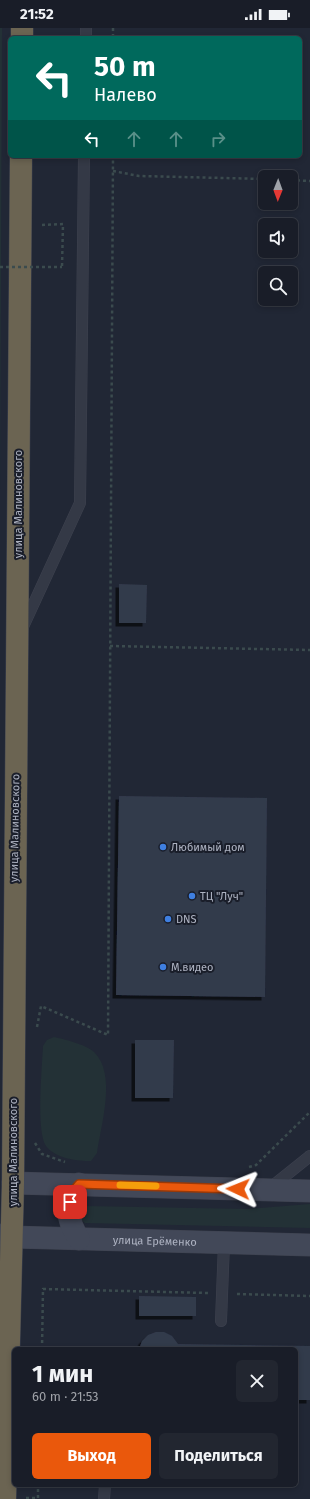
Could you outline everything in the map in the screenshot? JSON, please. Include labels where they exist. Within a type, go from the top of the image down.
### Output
[{"type":"highway","name":"улица Малиновского","points":[[5,1499],[6,1236],[13,1183],[7,969],[7,915],[17,640],[21,158]]},
{"type":"street","points":[[13,1183],[310,1191]]},
{"type":"street","points":[[79,1184],[73,1191],[68,1213],[72,1229],[79,1239]]},
{"type":"street","name":"улица Ерёменко","points":[[6,1236],[310,1245]]},
{"type":"lane","points":[[17,640],[80,503],[84,158]]},
{"type":"lane","points":[[267,1190],[310,1156]]},
{"type":"lane","points":[[221,1322],[224,1243]]},
{"type":"lane","points":[[104,1499],[105,1487]]},
{"type":"path","points":[[36,1032],[41,1006],[108,1035],[113,158]]},
{"type":"path","points":[[113,171],[139,176],[258,180]]},
{"type":"path","points":[[298,180],[310,181]]},
{"type":"path","points":[[0,267],[62,267],[63,224]]},
{"type":"path","points":[[110,646],[179,646],[310,650]]},
{"type":"path","points":[[243,1168],[256,1165],[310,1112]]},
{"type":"path","points":[[32,1139],[42,1154],[68,1163]]},
{"type":"path","points":[[42,1347],[43,1289],[310,1296]]},
{"type":"shaded area","points":[[0,28],[2,28],[0,498]]},
{"type":"shaded area","points":[[54,1037],[91,1049],[101,1062],[105,1073],[106,1100],[104,1115],[97,1153],[91,1161],[74,1160],[55,1154],[46,1146],[43,1139],[40,1099],[43,1046],[47,1040]]},
{"type":"shaded area","points":[[310,1204],[310,1228],[85,1223],[80,1216],[81,1210],[85,1206],[248,1209]]},
{"type":"building","points":[[119,584],[147,585],[146,623],[119,623]]},
{"type":"building","name":"ТЦ \"Луч\"","points":[[119,796],[267,798],[265,997],[116,995]]},
{"type":"building","points":[[135,1040],[174,1040],[173,1098],[135,1098]]},
{"type":"building","points":[[139,1296],[196,1297],[196,1316],[139,1316]]},
{"type":"building","points":[[156,1332],[164,1332],[172,1336],[178,1344],[310,1346],[310,1400],[298,1400],[298,1347],[140,1347],[142,1341],[148,1335]]},
{"type":"slow traffic","points":[[120,1185],[156,1186]]},
{"type":"place","name":"Любимый дом","points":[[163,847]]},
{"type":"place","name":"ТЦ \"Луч\"","points":[[192,896]]},
{"type":"place","name":"DNS","points":[[168,919]]},
{"type":"place","name":"М.видео","points":[[163,967]]},
{"type":"route","points":[[70,1202],[73,1191],[79,1184],[238,1189]]}]
